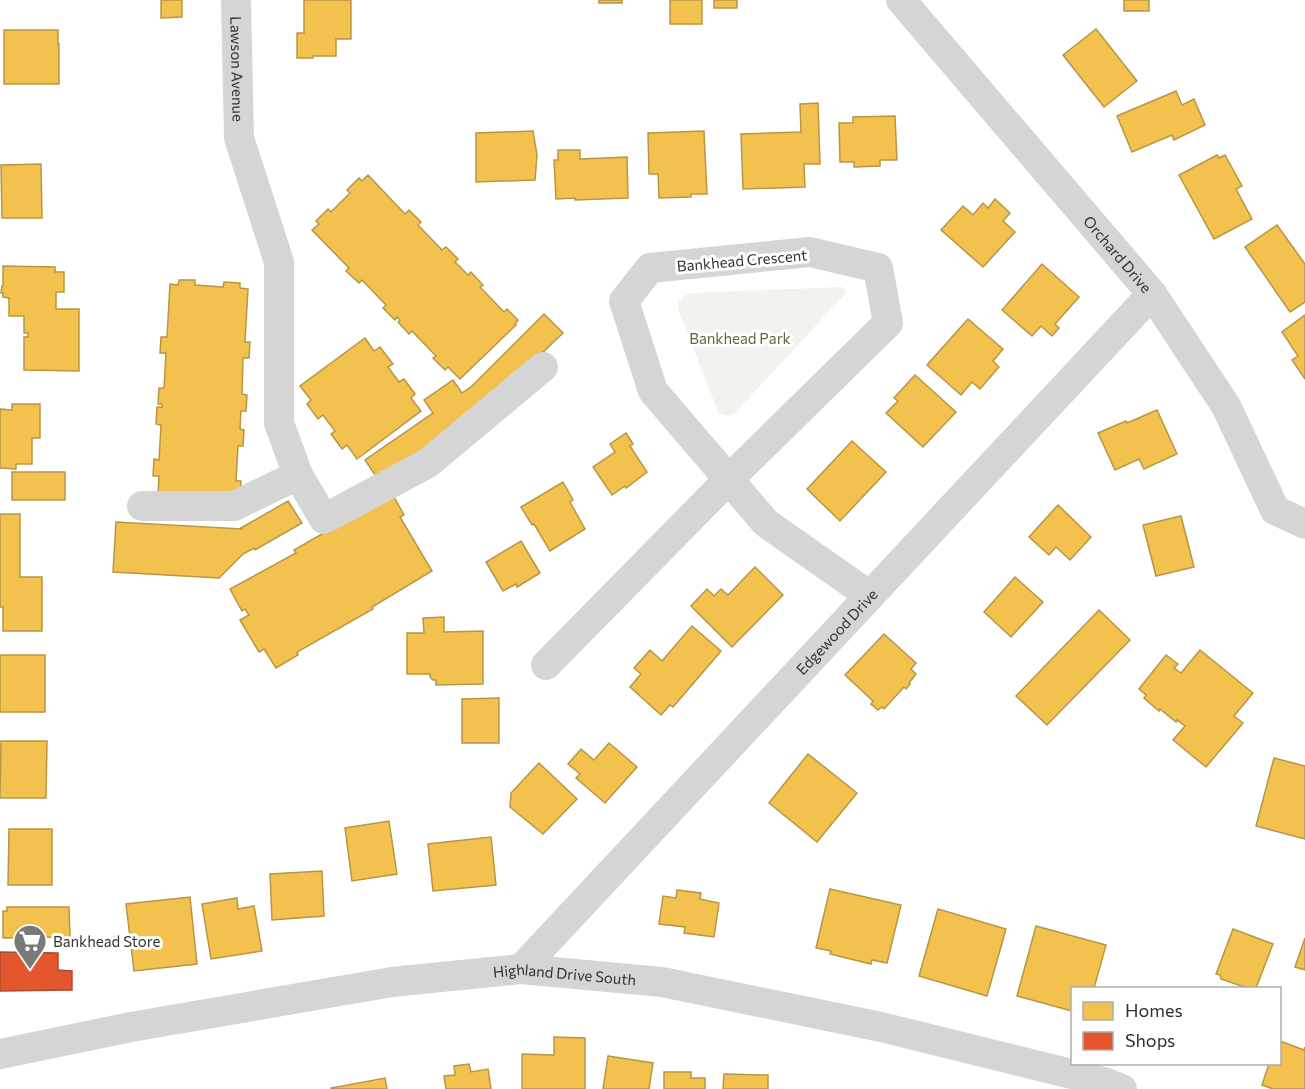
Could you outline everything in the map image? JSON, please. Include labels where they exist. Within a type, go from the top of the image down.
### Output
[{"type":"street","name":"Lawson Avenue","points":[[236,0],[239,138],[279,262],[279,423],[298,475],[324,519],[428,463],[543,367]]},
{"type":"street","name":"Orchard Drive","points":[[902,0],[1152,294],[1226,406],[1275,510],[1305,524]]},
{"type":"street","name":"Bankhead Crescent","points":[[546,665],[728,480],[888,323],[878,268],[810,252],[650,268],[624,301],[653,391],[728,480],[766,523],[870,596]]},
{"type":"street","name":"Edgewood Drive","points":[[521,969],[1152,294]]},
{"type":"street","points":[[142,506],[234,506],[298,475]]},
{"type":"street","name":"Highland Drive South","points":[[0,1054],[142,1025],[392,982],[521,969],[662,982],[881,1027],[1110,1087]]},
{"type":"green space","name":"Bankhead Park","points":[[842,287],[846,290],[845,294],[735,413],[727,416],[719,414],[678,309],[681,299],[690,293]]},
{"type":"building: Homes","points":[[161,0],[182,0],[182,17],[161,18]]},
{"type":"building: Homes","points":[[304,0],[351,0],[351,39],[336,39],[336,56],[297,58],[297,33],[304,33]]},
{"type":"building: Homes","points":[[599,0],[622,0],[622,3],[599,3]]},
{"type":"building: Homes","points":[[670,0],[702,0],[702,24],[670,24]]},
{"type":"building: Homes","points":[[714,0],[737,0],[737,8],[714,8]]},
{"type":"building: Homes","points":[[1124,0],[1149,0],[1149,11],[1124,11]]},
{"type":"building: Homes","points":[[1096,29],[1137,81],[1104,107],[1063,55]]},
{"type":"building: Homes","points":[[4,30],[58,30],[59,84],[4,84]]},
{"type":"building: Homes","points":[[1176,91],[1182,105],[1194,99],[1205,125],[1174,140],[1172,135],[1132,152],[1117,116]]},
{"type":"building: Homes","points":[[818,103],[820,164],[804,164],[805,187],[743,189],[741,134],[801,132],[800,104]]},
{"type":"building: Homes","points":[[895,116],[897,160],[880,160],[880,166],[854,167],[854,162],[840,162],[839,123],[853,123],[853,117]]},
{"type":"building: Homes","points":[[533,131],[537,155],[535,180],[476,182],[476,133]]},
{"type":"building: Homes","points":[[704,131],[707,194],[659,198],[658,174],[649,174],[648,133]]},
{"type":"building: Homes","points":[[558,150],[580,150],[580,159],[627,157],[628,198],[556,199],[554,160],[558,160]]},
{"type":"building: Homes","points":[[1217,155],[1219,158],[1225,155],[1242,186],[1236,189],[1252,219],[1214,239],[1179,175]]},
{"type":"building: Homes","points":[[41,164],[42,218],[2,218],[1,165]]},
{"type":"building: Homes","points":[[368,175],[405,214],[409,210],[421,222],[418,225],[442,250],[446,247],[458,259],[455,262],[468,275],[471,272],[483,285],[480,287],[504,312],[507,309],[518,320],[516,325],[460,379],[448,367],[445,370],[433,358],[436,356],[412,331],[409,334],[398,322],[400,320],[397,317],[395,320],[383,308],[386,305],[362,280],[359,283],[346,271],[349,268],[312,230],[319,224],[316,221],[328,209],[331,212],[350,193],[347,190],[359,178],[362,181]]},
{"type":"building: Homes","points":[[995,199],[1010,213],[1003,221],[1015,232],[983,267],[941,230],[963,206],[973,215],[983,203],[988,208]]},
{"type":"building: Homes","points":[[1277,225],[1305,264],[1305,302],[1290,312],[1245,247]]},
{"type":"building: Homes","points":[[1042,264],[1079,297],[1055,324],[1059,328],[1052,336],[1041,326],[1032,336],[1002,310]]},
{"type":"building: Homes","points":[[3,266],[55,267],[55,272],[64,272],[64,292],[56,292],[56,309],[79,309],[79,371],[24,370],[24,337],[28,337],[28,333],[24,333],[24,316],[9,316],[9,298],[3,297],[1,293]]},
{"type":"building: Homes","points":[[179,280],[195,280],[195,285],[223,287],[224,282],[240,283],[240,288],[248,289],[245,342],[250,342],[249,358],[243,358],[242,394],[247,395],[246,411],[241,411],[240,429],[244,430],[243,446],[238,446],[236,481],[241,481],[240,497],[158,494],[159,476],[153,476],[154,459],[159,460],[161,425],[156,424],[157,407],[162,407],[162,404],[158,404],[159,388],[164,388],[166,353],[160,353],[161,337],[167,337],[170,284],[178,285]]},
{"type":"building: Homes","points":[[544,314],[563,333],[486,407],[379,481],[365,460],[433,413],[424,400],[453,380],[462,393],[472,386]]},
{"type":"building: Homes","points":[[1305,315],[1305,379],[1292,360],[1298,356],[1282,332]]},
{"type":"building: Homes","points":[[968,319],[1003,349],[993,361],[999,367],[980,389],[972,382],[961,395],[927,365]]},
{"type":"building: Homes","points":[[365,338],[374,351],[380,347],[393,364],[388,367],[399,382],[404,379],[415,394],[411,398],[421,411],[357,459],[347,445],[342,449],[331,434],[335,431],[323,415],[318,419],[307,404],[311,400],[300,386]]},
{"type":"building: Homes","points":[[915,375],[956,412],[923,447],[886,413],[898,401],[894,398]]},
{"type":"building: Homes","points":[[12,404],[40,404],[40,438],[32,438],[32,464],[16,464],[16,469],[0,468],[0,409],[12,410]]},
{"type":"building: Homes","points":[[1157,410],[1177,454],[1144,469],[1139,459],[1115,470],[1098,433]]},
{"type":"building: Homes","points":[[626,433],[633,444],[630,446],[647,472],[626,488],[625,486],[612,495],[593,467],[615,452],[610,444]]},
{"type":"building: Homes","points":[[852,441],[886,472],[840,521],[807,489]]},
{"type":"building: Homes","points":[[12,472],[65,472],[65,500],[12,500]]},
{"type":"building: Homes","points":[[563,482],[573,500],[570,502],[585,529],[550,551],[521,507]]},
{"type":"building: Homes","points":[[392,493],[404,515],[400,517],[432,571],[372,607],[373,609],[297,652],[298,655],[276,668],[264,649],[259,652],[240,620],[249,615],[245,609],[242,611],[230,589],[296,553],[294,550],[371,508]]},
{"type":"building: Homes","points":[[288,501],[302,523],[255,550],[254,548],[243,554],[219,578],[113,572],[116,522],[242,529]]},
{"type":"building: Homes","points":[[1058,505],[1091,537],[1070,560],[1056,547],[1049,555],[1029,537]]},
{"type":"building: Homes","points":[[0,514],[20,514],[20,577],[42,577],[42,631],[3,631],[3,607],[0,607]]},
{"type":"building: Homes","points":[[1181,516],[1194,567],[1156,576],[1143,525]]},
{"type":"building: Homes","points":[[521,541],[540,573],[517,587],[516,584],[503,591],[486,562]]},
{"type":"building: Homes","points":[[755,567],[783,595],[732,647],[691,606],[707,589],[714,596],[721,589],[728,595]]},
{"type":"building: Homes","points":[[1015,577],[1043,602],[1011,637],[984,612]]},
{"type":"building: Homes","points":[[1099,610],[1130,640],[1047,725],[1016,696]]},
{"type":"building: Homes","points":[[444,617],[444,632],[483,631],[483,684],[436,685],[436,680],[430,677],[430,674],[407,674],[407,633],[424,633],[423,618]]},
{"type":"building: Homes","points":[[692,626],[721,651],[673,707],[670,705],[661,715],[630,687],[641,674],[634,668],[650,650],[662,661]]},
{"type":"building: Homes","points":[[884,634],[916,663],[911,669],[916,674],[906,689],[904,687],[884,709],[882,707],[878,710],[871,704],[873,701],[845,675]]},
{"type":"building: Homes","points":[[1200,650],[1253,693],[1234,716],[1243,723],[1206,767],[1173,740],[1185,726],[1160,709],[1159,711],[1144,698],[1146,695],[1139,689],[1166,655],[1178,664],[1174,668],[1181,673]]},
{"type":"building: Homes","points":[[0,655],[45,655],[45,712],[0,712]]},
{"type":"building: Homes","points":[[499,698],[499,743],[462,743],[462,699]]},
{"type":"building: Homes","points":[[1,741],[47,741],[46,798],[0,798]]},
{"type":"building: Homes","points":[[609,743],[637,767],[605,803],[576,778],[580,774],[568,764],[581,749],[594,760]]},
{"type":"building: Homes","points":[[808,754],[857,793],[817,842],[769,803]]},
{"type":"building: Homes","points":[[1274,758],[1305,766],[1305,839],[1256,826]]},
{"type":"building: Homes","points":[[539,763],[577,799],[543,834],[510,807],[511,793]]},
{"type":"building: Homes","points":[[389,821],[397,874],[352,881],[345,828]]},
{"type":"building: Homes","points":[[9,829],[52,829],[52,885],[8,885]]},
{"type":"building: Homes","points":[[491,837],[496,885],[433,891],[428,844]]},
{"type":"building: Homes","points":[[322,871],[324,916],[272,920],[270,874]]},
{"type":"building: Homes","points":[[830,889],[901,905],[887,963],[872,960],[871,964],[830,954],[831,951],[816,948]]},
{"type":"building: Homes","points":[[677,890],[701,893],[700,899],[719,903],[714,937],[684,933],[685,927],[659,924],[663,896],[676,898]]},
{"type":"building: Homes","points":[[190,897],[197,964],[134,971],[126,904]]},
{"type":"building: Homes","points":[[237,898],[238,909],[254,906],[262,951],[211,959],[202,904]]},
{"type":"building: Homes","points":[[7,907],[69,907],[70,937],[3,938],[3,911],[7,911]]},
{"type":"building: Homes","points":[[938,909],[1006,929],[987,996],[919,976]]},
{"type":"building: Homes","points":[[1036,926],[1106,945],[1094,987],[1071,987],[1071,1011],[1017,996]]},
{"type":"building: Homes","points":[[1233,929],[1273,944],[1256,987],[1244,987],[1221,979],[1220,975],[1216,974]]},
{"type":"building: Homes","points":[[1305,938],[1305,970],[1295,967]]},
{"type":"building: Homes","points":[[554,1037],[585,1038],[585,1089],[522,1089],[522,1054],[554,1055]]},
{"type":"building: Homes","points":[[1281,1041],[1304,1050],[1305,1047],[1305,1089],[1273,1089],[1262,1085],[1269,1065],[1281,1065]]},
{"type":"building: Homes","points":[[608,1056],[653,1063],[649,1089],[603,1089]]},
{"type":"building: Homes","points":[[469,1064],[471,1072],[488,1069],[491,1089],[446,1089],[444,1076],[455,1075],[454,1066]]},
{"type":"building: Homes","points":[[664,1072],[691,1072],[691,1078],[705,1078],[705,1089],[664,1089]]},
{"type":"building: Homes","points":[[724,1074],[768,1075],[768,1089],[723,1089]]},
{"type":"building: Homes","points":[[385,1078],[387,1089],[331,1089],[331,1088]]},
{"type":"building: Shops","points":[[0,952],[58,953],[58,970],[72,971],[72,990],[0,991]]},
{"type":"place","name":"Bankhead Store","points":[[30,970]]}]
